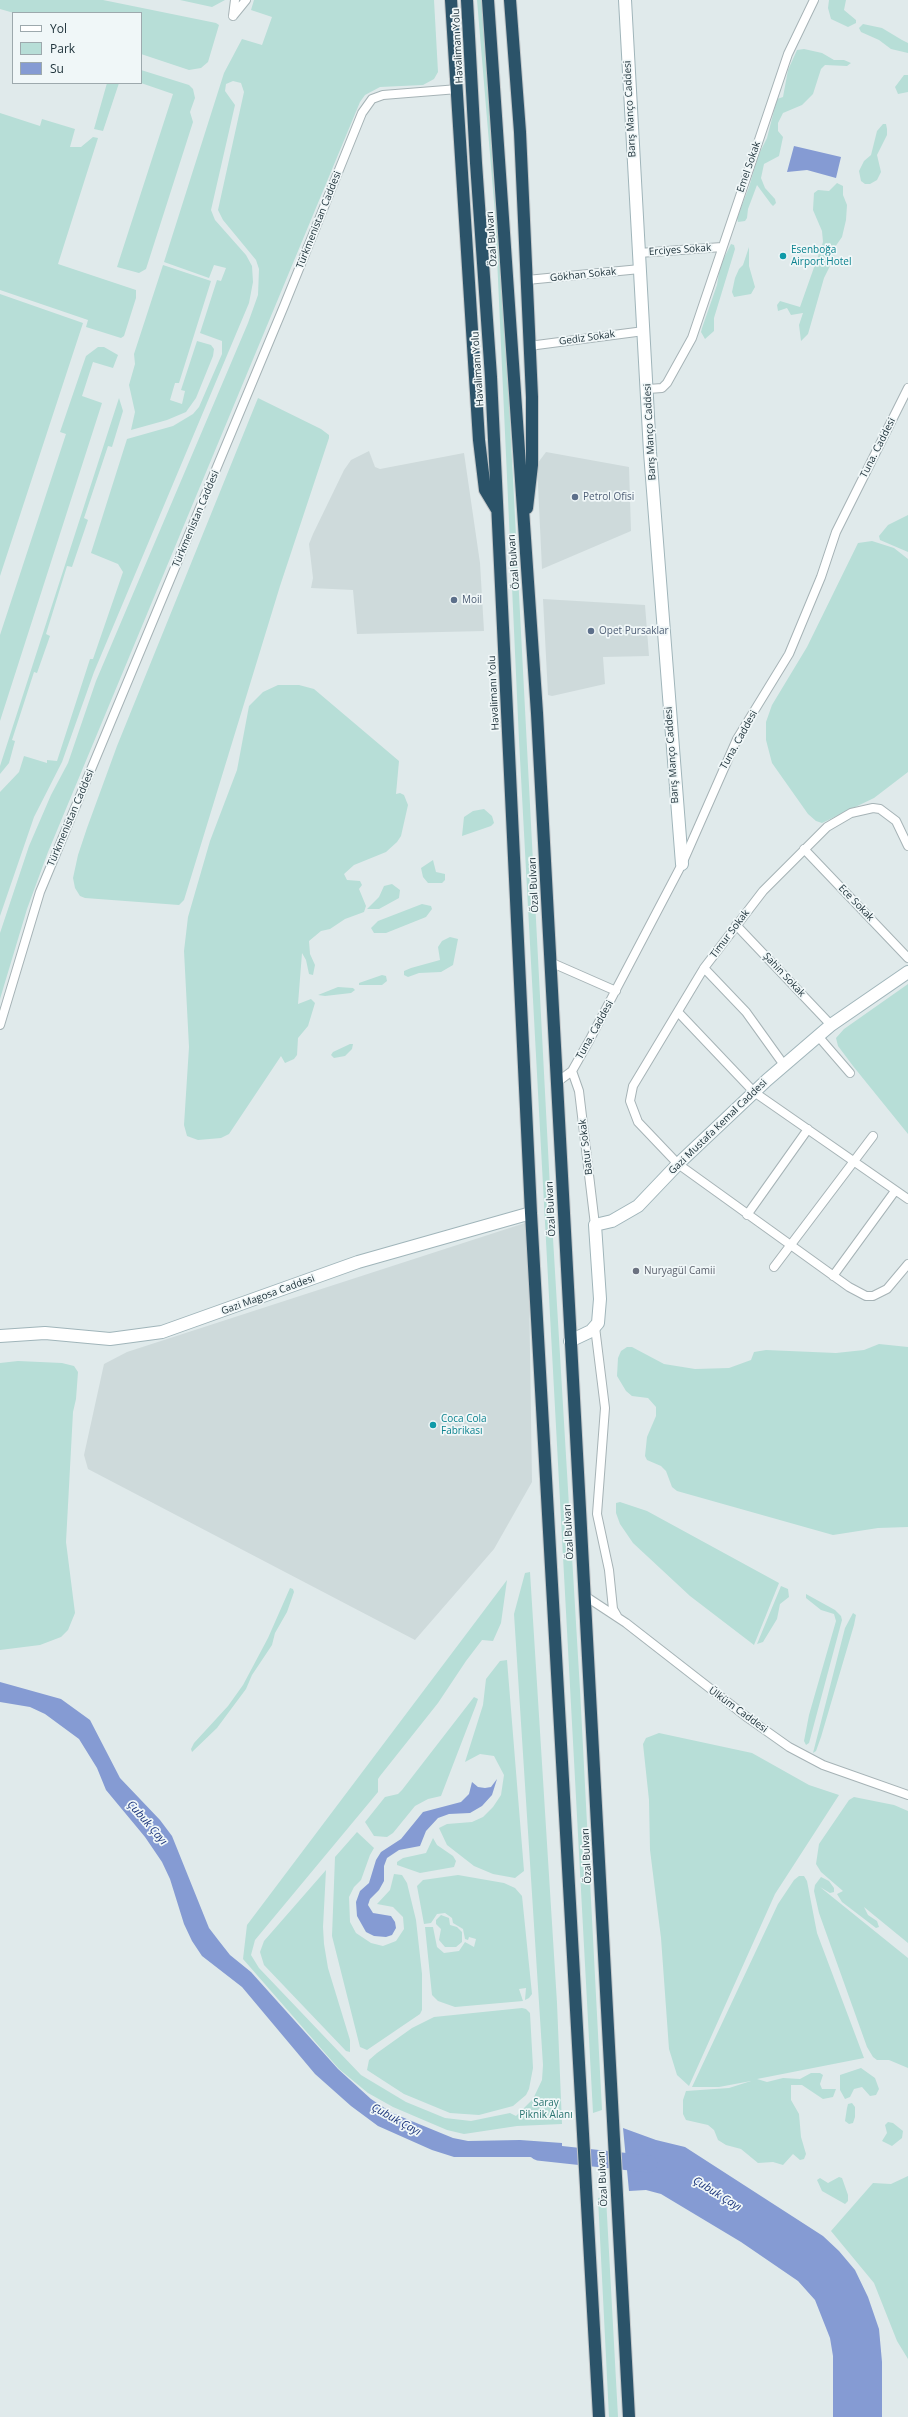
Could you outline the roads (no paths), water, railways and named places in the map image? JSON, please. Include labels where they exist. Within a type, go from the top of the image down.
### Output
[{"type":"highway","points":[[451,0],[458,88],[480,455],[485,490],[497,511]]},
{"type":"highway","name":"Havalimanı Yolu","points":[[467,0],[497,511],[508,738]]},
{"type":"highway","name":"Özal Bulvarı","points":[[488,0],[537,713],[629,2417]]},
{"type":"highway","points":[[510,0],[520,132],[529,346],[532,465],[524,539]]},
{"type":"highway","name":"Özal Bulvarı","points":[[508,738],[531,1213],[587,2193],[598,2417]]},
{"type":"street","points":[[235,0],[233,16],[246,0]]},
{"type":"street","name":"Barış Manço Caddesi","points":[[625,0],[661,619],[682,864]]},
{"type":"street","name":"Emel Sokak","points":[[648,389],[662,388],[667,383],[692,338],[788,54],[814,0]]},
{"type":"street","name":"Türkmenistan Caddesi","points":[[0,1025],[40,892],[284,306],[362,114],[369,102],[383,95],[458,88]]},
{"type":"street","name":"Erciyes Sokak","points":[[639,253],[722,247]]},
{"type":"street","name":"Gökhan Sokak","points":[[527,280],[640,269]]},
{"type":"street","name":"Gediz Sokak","points":[[529,346],[644,331]]},
{"type":"street","name":"Tuna. Caddesi","points":[[556,1083],[572,1071],[616,991],[682,864],[737,739],[789,654],[821,577],[836,532],[908,388]]},
{"type":"street","name":"Timur Sokak","points":[[678,1164],[638,1122],[630,1101],[633,1086],[704,968],[763,891],[827,827],[840,818],[851,813],[873,808],[885,811],[891,816],[908,846]]},
{"type":"street","name":"Ece Sokak","points":[[804,849],[908,958]]},
{"type":"street","name":"Şahin Sokak","points":[[736,925],[831,1025]]},
{"type":"street","points":[[550,962],[616,991]]},
{"type":"street","points":[[704,968],[746,1012],[784,1065]]},
{"type":"street","name":"Gazi Mustafa Kemal Caddesi","points":[[595,1225],[612,1222],[638,1206],[678,1164],[784,1065],[831,1025],[908,972]]},
{"type":"street","points":[[678,1012],[754,1092],[908,1199]]},
{"type":"street","points":[[818,1036],[850,1073]]},
{"type":"street","name":"Batur Sokak","points":[[572,1071],[579,1091],[595,1225]]},
{"type":"street","points":[[747,1215],[808,1129]]},
{"type":"street","points":[[774,1266],[874,1136]]},
{"type":"street","points":[[678,1164],[790,1246],[860,1293],[873,1296],[887,1288],[908,1264]]},
{"type":"street","points":[[833,1276],[895,1191]]},
{"type":"street","name":"Gazi Magosa Caddesi","points":[[0,1336],[45,1333],[110,1339],[162,1332],[358,1262],[531,1213]]},
{"type":"street","points":[[595,1225],[600,1314],[595,1327],[605,1408],[597,1514],[609,1570],[613,1608],[618,1617]]},
{"type":"street","points":[[570,1341],[595,1327]]},
{"type":"street","name":"Ülküm Caddesi","points":[[585,1596],[618,1617],[748,1718],[789,1747],[823,1765],[908,1795]]},
{"type":"water","points":[[794,146],[841,157],[836,178],[807,170],[787,172]]},
{"type":"water","points":[[0,1682],[61,1699],[90,1720],[120,1778],[160,1820],[172,1836],[209,1928],[230,1955],[251,1972],[338,2069],[371,2099],[392,2113],[453,2138],[468,2141],[520,2140],[562,2143],[562,2162],[530,2157],[454,2157],[432,2150],[378,2126],[351,2106],[315,2074],[242,1987],[202,1956],[192,1941],[184,1924],[170,1879],[162,1862],[145,1837],[106,1790],[97,1768],[79,1739],[45,1714],[30,1707],[0,1702]]},
{"type":"water","points":[[497,1779],[492,1795],[482,1806],[470,1813],[449,1814],[438,1818],[426,1831],[420,1846],[399,1850],[387,1858],[384,1866],[384,1881],[379,1890],[370,1899],[368,1905],[373,1913],[391,1916],[395,1922],[396,1928],[392,1935],[386,1937],[374,1936],[366,1932],[357,1916],[356,1902],[360,1891],[369,1883],[376,1860],[381,1852],[401,1839],[423,1812],[461,1802],[469,1794],[472,1782],[478,1787],[485,1788],[491,1787]]},
{"type":"water","points":[[623,2128],[656,2140],[685,2147],[823,2236],[839,2251],[855,2270],[868,2297],[879,2329],[882,2362],[882,2417],[833,2417],[833,2356],[830,2338],[815,2300],[798,2281],[741,2242],[661,2194],[646,2190],[629,2191]]},
{"type":"waterway","name":"Çubuk Çayı","points":[[538,2152],[649,2164]]},
{"type":"place","name":"Esenboğa Airport Hotel","points":[[783,256]]},
{"type":"place","name":"Petrol Ofisi","points":[[575,497]]},
{"type":"place","name":"Moil","points":[[454,600]]},
{"type":"place","name":"Opet Pursaklar","points":[[591,631]]},
{"type":"place","name":"Nuryagül Camii","points":[[636,1271]]},
{"type":"place","name":"Coca Cola Fabrikası","points":[[433,1425]]},
{"type":"park label","name":"Saray Piknik Alanı","points":[[546,2108]]}]
